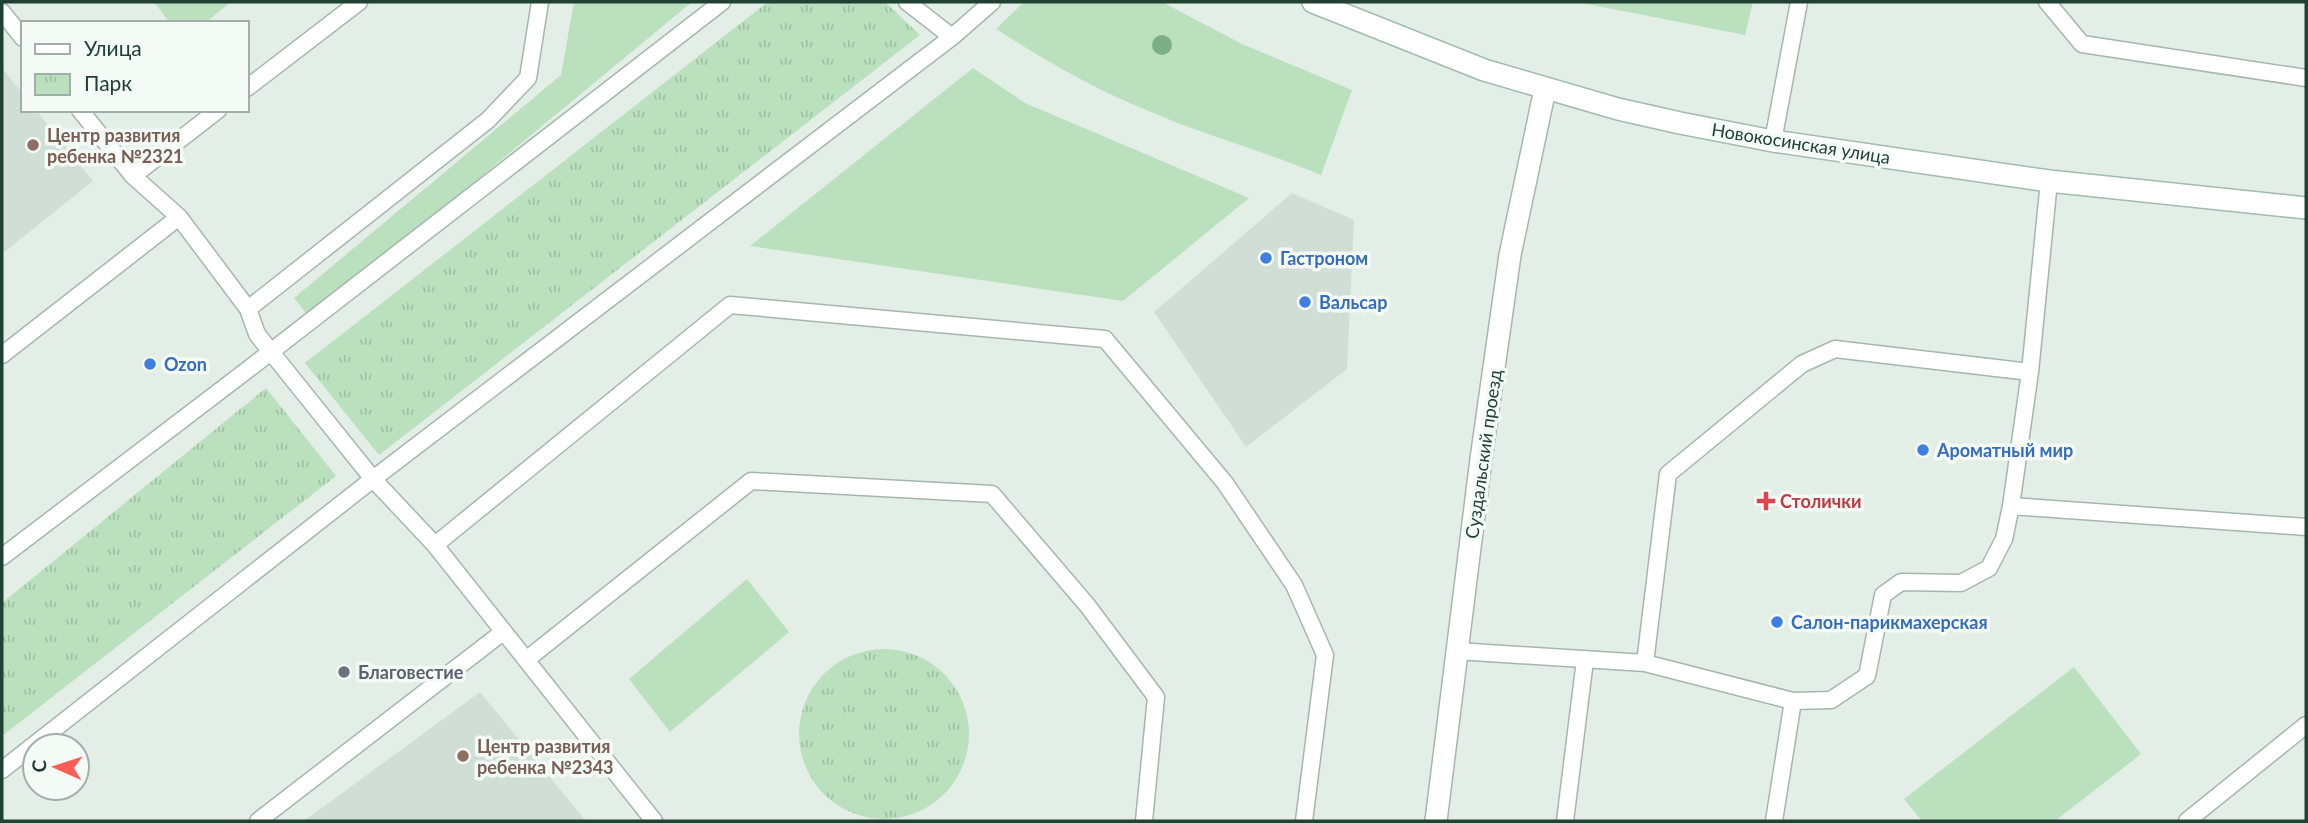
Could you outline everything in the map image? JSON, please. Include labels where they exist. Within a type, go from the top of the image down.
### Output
[{"type":"street","name":"Новокосинская улица","points":[[1313,2],[1458,61],[1545,89],[1643,114],[1773,141],[2049,181],[2306,208]]},
{"type":"street","name":"Суздальский проезд","points":[[1436,821],[1510,255],[1545,89]]},
{"type":"lane","points":[[248,88],[359,2]]},
{"type":"lane","points":[[248,309],[488,120],[528,78],[540,2]]},
{"type":"lane","points":[[2,557],[722,2]]},
{"type":"lane","points":[[906,2],[953,37]]},
{"type":"lane","points":[[2,770],[373,479],[953,37],[992,2]]},
{"type":"lane","points":[[1773,141],[1799,2]]},
{"type":"lane","points":[[2047,2],[2082,44],[2306,78]]},
{"type":"lane","points":[[2,12],[21,36]]},
{"type":"lane","points":[[82,112],[133,176],[179,216],[248,309],[257,334],[271,352],[373,479],[435,545],[653,821]]},
{"type":"lane","points":[[133,176],[215,112]]},
{"type":"lane","points":[[1457,651],[1644,663],[1793,701],[1831,700],[1867,676],[1883,595],[1901,582],[1961,583],[1989,568],[2004,539],[2030,372],[2049,181]]},
{"type":"lane","points":[[2,355],[179,216]]},
{"type":"lane","points":[[435,545],[730,304],[1105,339],[1225,483],[1294,585],[1325,655],[1304,821]]},
{"type":"lane","points":[[1644,663],[1668,474],[1802,365],[1835,349],[2030,372]]},
{"type":"lane","points":[[526,660],[751,481],[992,494],[1087,605],[1156,696],[1144,821]]},
{"type":"lane","points":[[2011,506],[2306,527]]},
{"type":"lane","points":[[258,821],[503,632]]},
{"type":"lane","points":[[1565,821],[1585,660]]},
{"type":"lane","points":[[1774,821],[1793,701]]},
{"type":"lane","points":[[2187,821],[2306,725]]},
{"type":"shaded area","name":"Центр развития ребенка №2321","points":[[2,68],[21,92],[21,112],[38,112],[93,181],[2,254]]},
{"type":"shaded area","points":[[1292,193],[1354,220],[1347,369],[1246,447],[1154,312]]},
{"type":"shaded area","name":"Центр развития ребенка №2343","points":[[480,692],[586,821],[304,821]]},
{"type":"green space","points":[[154,2],[231,2],[207,21],[168,21]]},
{"type":"green space","points":[[574,2],[692,2],[310,318],[294,298],[561,75]]},
{"type":"green space","points":[[768,2],[885,2],[920,35],[379,455],[305,363]]},
{"type":"green space","points":[[1024,2],[1162,2],[1242,44],[1352,90],[1321,175],[1135,105],[1074,76],[996,29]]},
{"type":"green space","points":[[1577,2],[1753,2],[1745,35]]},
{"type":"green space","points":[[973,68],[1025,103],[1249,198],[1123,301],[750,246]]},
{"type":"green space","points":[[266,388],[336,476],[2,736],[2,603]]},
{"type":"green space","points":[[747,579],[789,632],[670,732],[629,679]]},
{"type":"green space","points":[[884,649],[917,655],[944,674],[963,701],[969,734],[963,767],[944,794],[917,813],[884,819],[851,813],[824,794],[805,767],[799,734],[805,701],[824,674],[851,655]]},
{"type":"green space","points":[[2074,667],[2141,754],[2055,821],[1922,821],[1904,799]]},
{"type":"place","name":"Центр развития ребенка №2321","points":[[33,145]]},
{"type":"place","name":"Гастроном","points":[[1266,258]]},
{"type":"place","name":"Вальсар","points":[[1305,302]]},
{"type":"place","name":"Ozon","points":[[150,364]]},
{"type":"place","name":"Ароматный мир","points":[[1923,450]]},
{"type":"place","name":"Столички","points":[[1766,501]]},
{"type":"place","name":"Салон-парикмахерская","points":[[1777,622]]},
{"type":"place","name":"Благовестие","points":[[344,672]]},
{"type":"place","name":"Центр развития ребенка №2343","points":[[463,756]]}]
